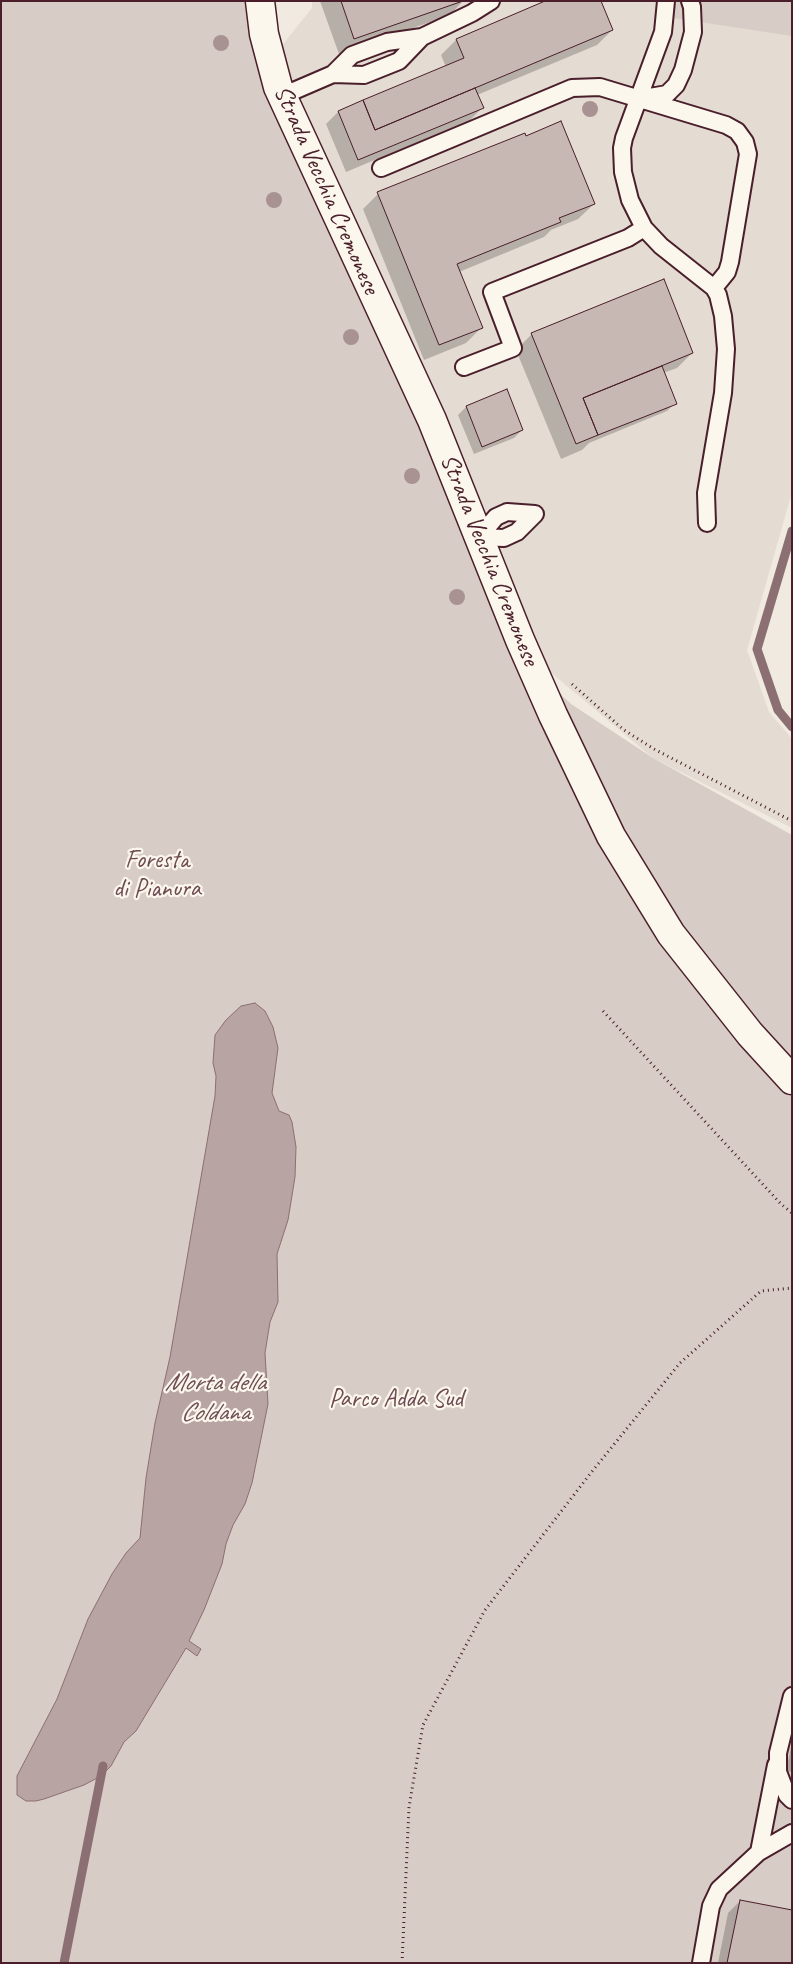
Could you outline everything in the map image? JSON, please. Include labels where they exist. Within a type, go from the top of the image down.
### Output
[{"type":"street","name":"Strada Vecchia Cremonese","points":[[260,1],[264,34],[282,96],[432,420],[546,700],[611,836],[671,934],[750,1034],[792,1080]]},
{"type":"lane","points":[[282,96],[333,74],[352,55],[386,42],[422,37],[472,13],[490,1]]},
{"type":"lane","points":[[666,1],[664,32],[624,138],[623,172],[630,200],[644,228],[661,246],[714,288],[718,295],[723,316],[726,349],[722,393],[706,493],[707,523]]},
{"type":"lane","points":[[639,99],[667,94],[676,85],[694,32],[690,1]]},
{"type":"lane","points":[[333,74],[364,75],[399,61],[422,37]]},
{"type":"lane","points":[[381,168],[572,88],[600,87],[726,125],[738,131],[746,142],[748,154],[730,262],[727,272],[714,288]]},
{"type":"lane","points":[[464,367],[513,348],[492,292],[628,238],[644,228]]},
{"type":"lane","points":[[759,1852],[778,1753],[792,1696]]},
{"type":"lane","points":[[778,1753],[778,1772],[787,1795],[792,1800]]},
{"type":"lane","points":[[701,1963],[711,1906],[719,1889],[759,1852],[792,1833]]},
{"type":"path","points":[[565,678],[624,730],[792,821]]},
{"type":"path","points":[[603,1011],[781,1204],[792,1213]]},
{"type":"path","points":[[402,1963],[409,1807],[423,1725],[485,1610],[590,1474],[680,1363],[761,1291],[792,1288]]},
{"type":"shaded area","points":[[312,1],[792,1],[792,492],[747,650],[769,712],[792,739],[792,828],[653,758],[500,630],[260,73],[312,8]]},
{"type":"green space","name":"Parco Adda Sud","points":[[1,1],[247,1],[260,73],[331,238],[383,344],[448,491],[533,669],[571,704],[653,758],[792,835],[792,1963],[1,1963]]},
{"type":"green space","points":[[669,1],[792,1],[792,36],[667,17]]},
{"type":"water","name":"Morta della Coldana","points":[[255,1003],[265,1011],[273,1027],[278,1048],[272,1093],[279,1111],[289,1115],[296,1147],[295,1177],[288,1220],[277,1254],[278,1302],[270,1322],[265,1353],[268,1404],[252,1483],[245,1504],[233,1525],[226,1544],[222,1564],[204,1610],[189,1641],[201,1649],[197,1656],[186,1648],[136,1731],[124,1742],[111,1766],[101,1776],[84,1785],[44,1799],[26,1801],[17,1795],[17,1776],[57,1699],[88,1619],[112,1574],[126,1553],[140,1538],[146,1478],[155,1423],[170,1357],[215,1096],[216,1076],[213,1063],[215,1035],[226,1020],[241,1006]]},
{"type":"building","points":[[341,1],[463,1],[354,39]]},
{"type":"building","points":[[545,1],[601,1],[613,30],[375,130],[363,100],[464,58],[456,39]]},
{"type":"building","points":[[475,88],[484,108],[358,160],[338,111],[363,100],[375,130]]},
{"type":"building","points":[[561,121],[595,204],[559,218],[561,222],[457,264],[483,328],[439,345],[377,192],[525,133],[526,136]]},
{"type":"building","points":[[664,279],[693,353],[583,398],[598,435],[576,444],[531,333]]},
{"type":"building","points":[[662,366],[677,404],[598,435],[583,398]]},
{"type":"building","points":[[507,389],[523,430],[482,447],[466,406]]},
{"type":"building","points":[[740,1900],[792,1910],[792,1963],[727,1963]]},
{"type":"waterway","points":[[792,531],[757,649],[778,710],[792,727]]},
{"type":"waterway","points":[[64,1963],[103,1766]]},
{"type":"park label","name":"Foresta di Pianura","points":[[157,874]]}]
